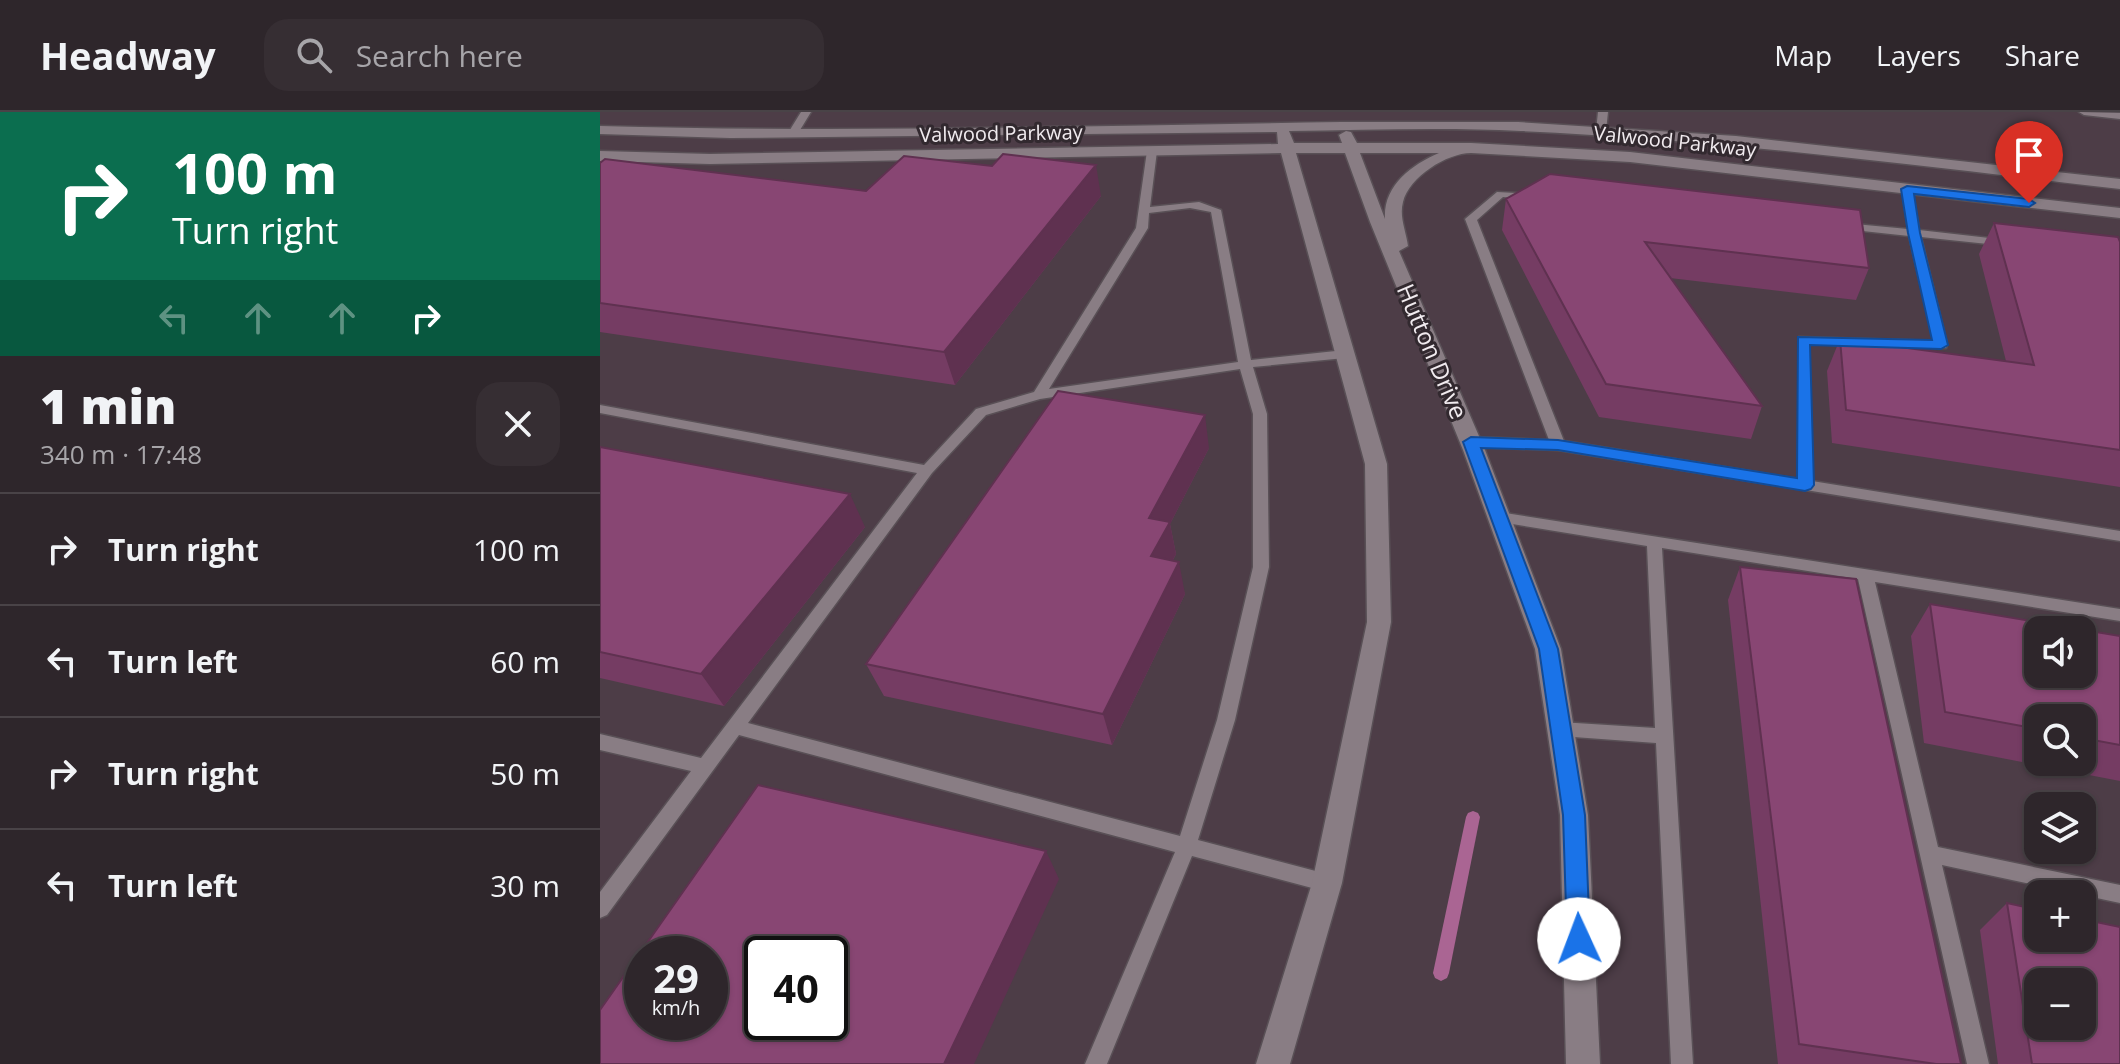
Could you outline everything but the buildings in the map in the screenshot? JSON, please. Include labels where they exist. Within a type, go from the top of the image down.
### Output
[{"type":"main road","points":[[1137,130],[1200,112]]},
{"type":"main road","points":[[1273,1064],[1327,883],[1379,622],[1376,464],[1276,112]]},
{"type":"main road","name":"Valwood Parkway","points":[[600,156],[710,159],[1152,151],[1284,138],[1343,128],[1518,126],[1736,141],[2120,184]]},
{"type":"main road","name":"Valwood Parkway","points":[[600,130],[793,133],[1137,130],[1284,138],[1343,128],[1471,148],[1630,157],[2120,213]]},
{"type":"main road","name":"Hutton Drive","points":[[1343,128],[1471,442],[1548,649],[1574,815],[1583,1064]]},
{"type":"main road","points":[[1398,268],[1400,242],[1393,212],[1402,188],[1415,170],[1471,148]]},
{"type":"lane","points":[[793,133],[806,112]]},
{"type":"lane","points":[[1601,131],[1603,112]]},
{"type":"lane","points":[[2084,112],[2120,116]]},
{"type":"lane","points":[[1039,395],[1142,228],[1152,151]]},
{"type":"lane","points":[[1805,485],[1803,340],[1941,345],[1914,233],[1907,189]]},
{"type":"lane","points":[[1549,198],[1501,194],[1471,219],[1558,445]]},
{"type":"lane","points":[[1096,1064],[1187,845],[1226,720],[1261,567],[1260,414],[1245,364],[1216,210],[1207,206],[1189,206],[1144,211]]},
{"type":"lane","points":[[1835,225],[2025,245]]},
{"type":"lane","points":[[600,908],[927,470],[981,412],[1039,395],[1245,364],[1345,354]]},
{"type":"lane","points":[[600,409],[927,470]]},
{"type":"lane","points":[[1471,442],[1558,445],[2120,536]]},
{"type":"lane","points":[[1499,517],[2120,615]]},
{"type":"lane","points":[[1654,541],[1682,1064]]},
{"type":"lane","points":[[1865,575],[1978,1064]]},
{"type":"lane","points":[[735,727],[1327,883]]},
{"type":"lane","points":[[1560,729],[1664,736]]},
{"type":"lane","points":[[600,742],[705,767]]},
{"type":"lane","points":[[1930,854],[2120,894]]},
{"type":"shaded area","points":[[600,112],[2120,112],[2120,1064],[600,1064]]},
{"type":"waterway","points":[[1441,973],[1473,817]]},
{"type":"route","points":[[1579,939],[1574,815],[1548,649],[1471,442],[1558,445],[1805,485],[1803,340],[1941,345],[1914,233],[1907,189],[2029,203]]}]
